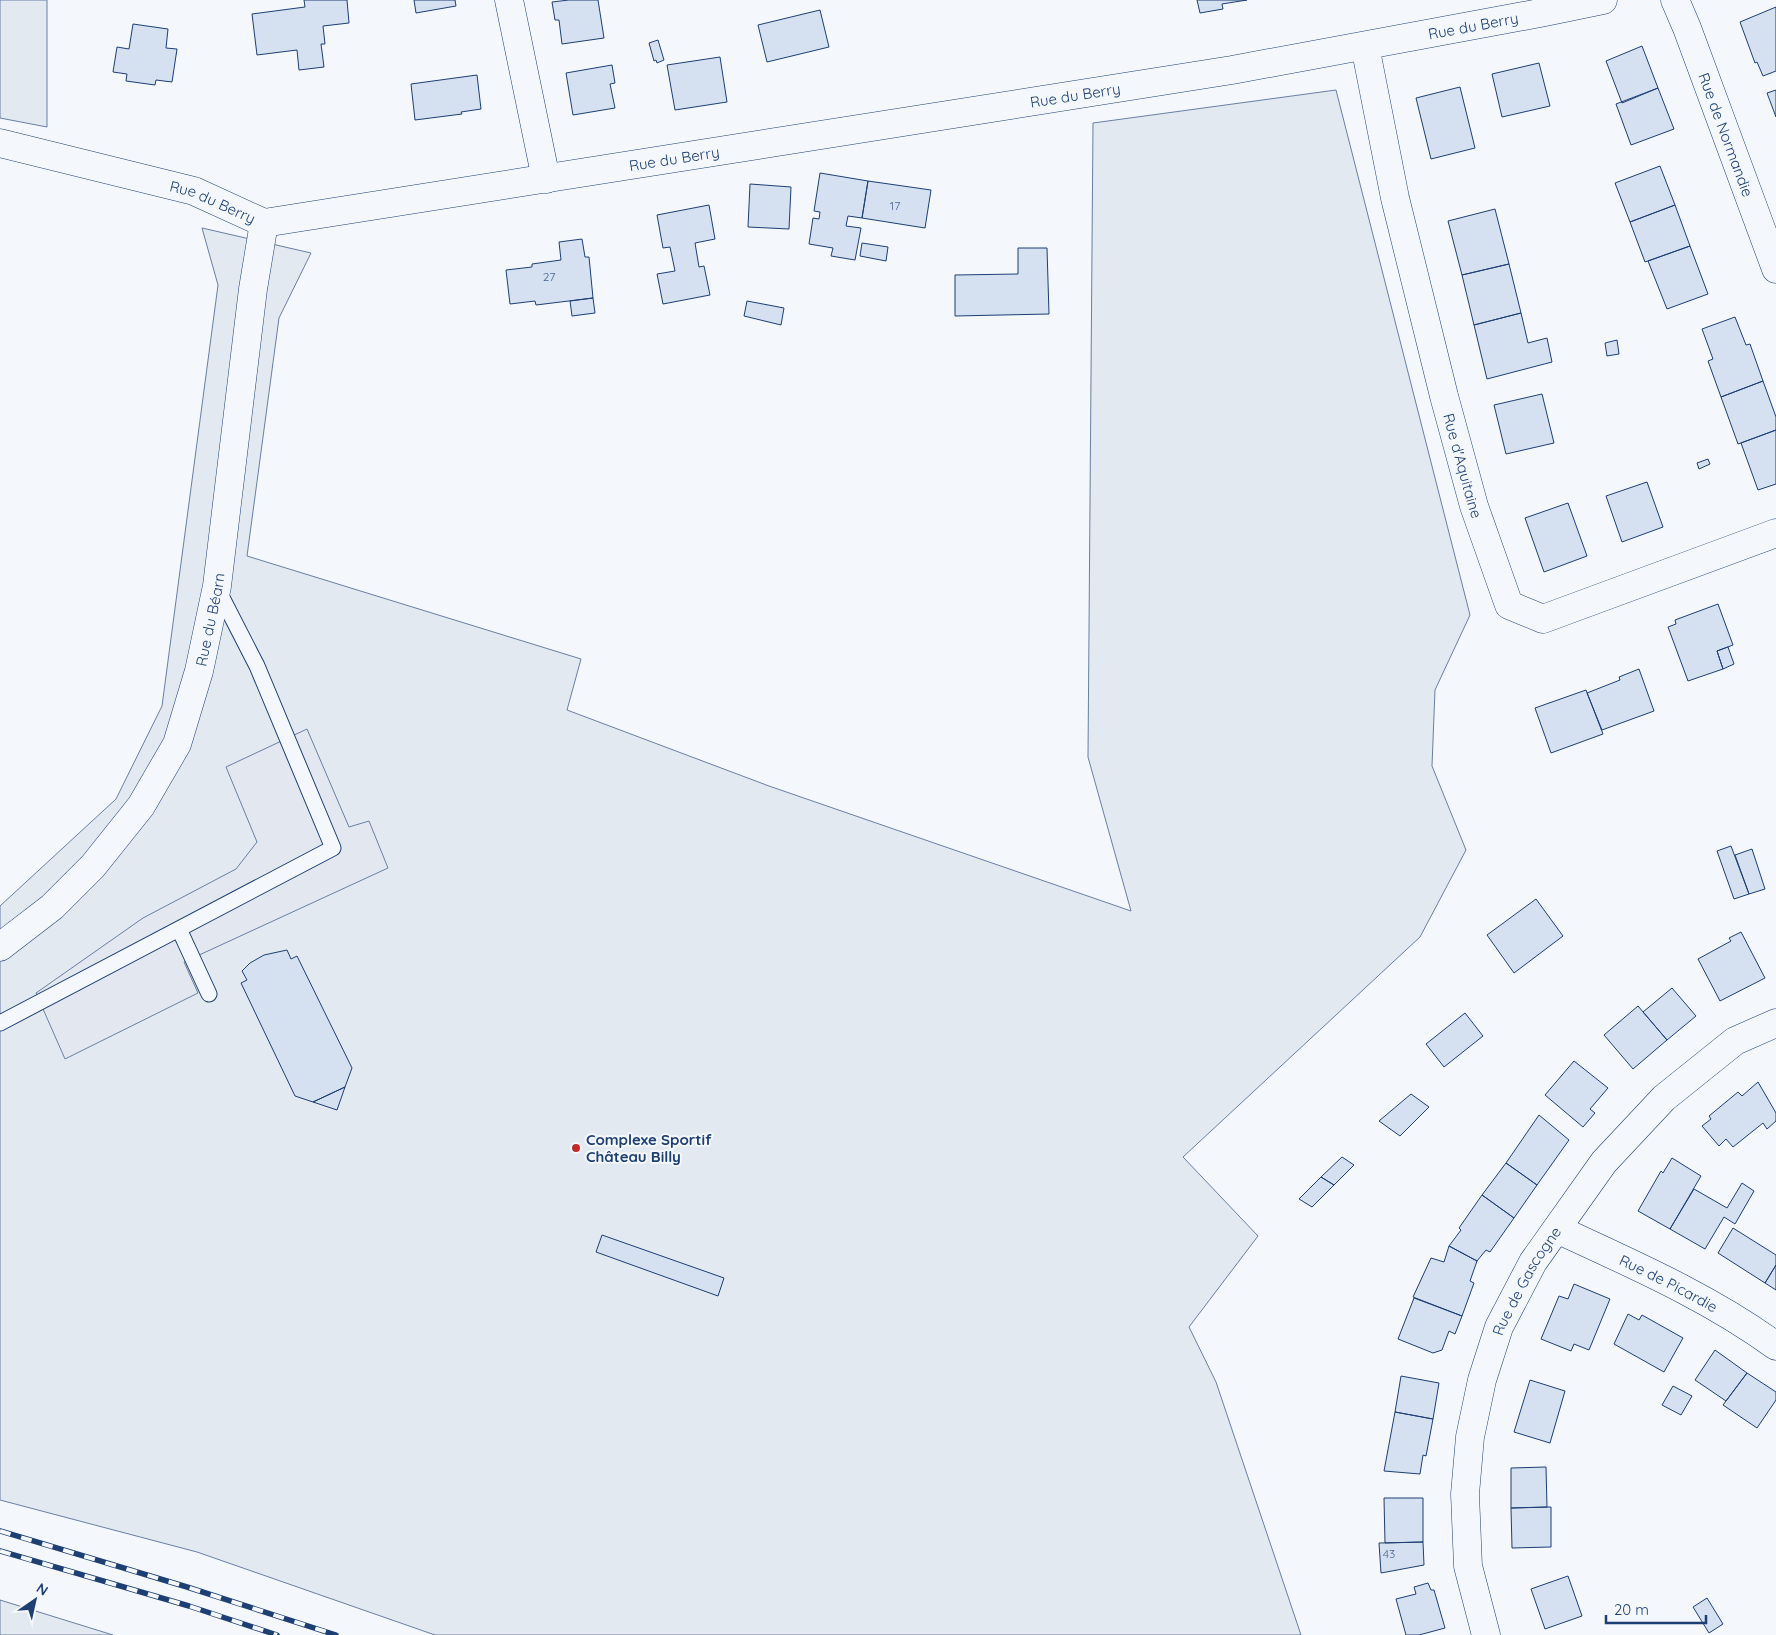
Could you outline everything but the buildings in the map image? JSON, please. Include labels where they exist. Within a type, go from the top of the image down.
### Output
[{"type":"street","points":[[509,0],[546,179]]},
{"type":"street","name":"Rue du Berry","points":[[0,143],[194,191],[264,223],[1232,70],[1602,0]]},
{"type":"street","name":"Rue de Normandie","points":[[1675,0],[1691,38],[1776,269]]},
{"type":"street","name":"Rue d'Aquitaine","points":[[1364,46],[1395,198],[1444,396],[1474,506],[1509,605],[1543,619],[1776,533]]},
{"type":"street","name":"Rue du Béarn","points":[[0,947],[52,907],[93,866],[141,806],[177,744],[199,671],[217,586],[252,289],[264,223]]},
{"type":"street","name":"Rue de Gascogne","points":[[1486,1635],[1468,1566],[1465,1494],[1470,1437],[1482,1380],[1499,1327],[1533,1262],[1604,1162],[1664,1098],[1735,1041],[1776,1022]]},
{"type":"street","name":"Rue de Picardie","points":[[1557,1229],[1660,1277],[1747,1324],[1776,1346]]},
{"type":"lane","points":[[0,1023],[333,848],[257,666],[217,586]]},
{"type":"lane","points":[[178,929],[209,994]]},
{"type":"shaded area","points":[[0,0],[47,0],[47,127],[0,118]]},
{"type":"shaded area","points":[[1336,90],[1470,615],[1435,690],[1432,766],[1466,850],[1420,937],[1183,1157],[1258,1236],[1189,1327],[1216,1382],[1301,1635],[435,1635],[197,1552],[0,1500],[0,906],[116,799],[162,706],[218,285],[202,228],[311,253],[279,318],[247,556],[581,659],[567,710],[769,786],[1131,911],[1088,757],[1093,123]]},
{"type":"shaded area","points":[[307,729],[349,827],[369,821],[388,868],[184,962],[198,993],[65,1059],[36,993],[143,918],[236,869],[257,842],[226,767]]},
{"type":"shaded area","points":[[0,1600],[113,1635],[0,1635]]},
{"type":"railway","points":[[0,1531],[187,1587],[336,1635]]},
{"type":"railway","points":[[0,1551],[189,1606],[277,1635]]},
{"type":"place","name":"Complexe Sportif Château Billy","points":[[576,1148]]}]
